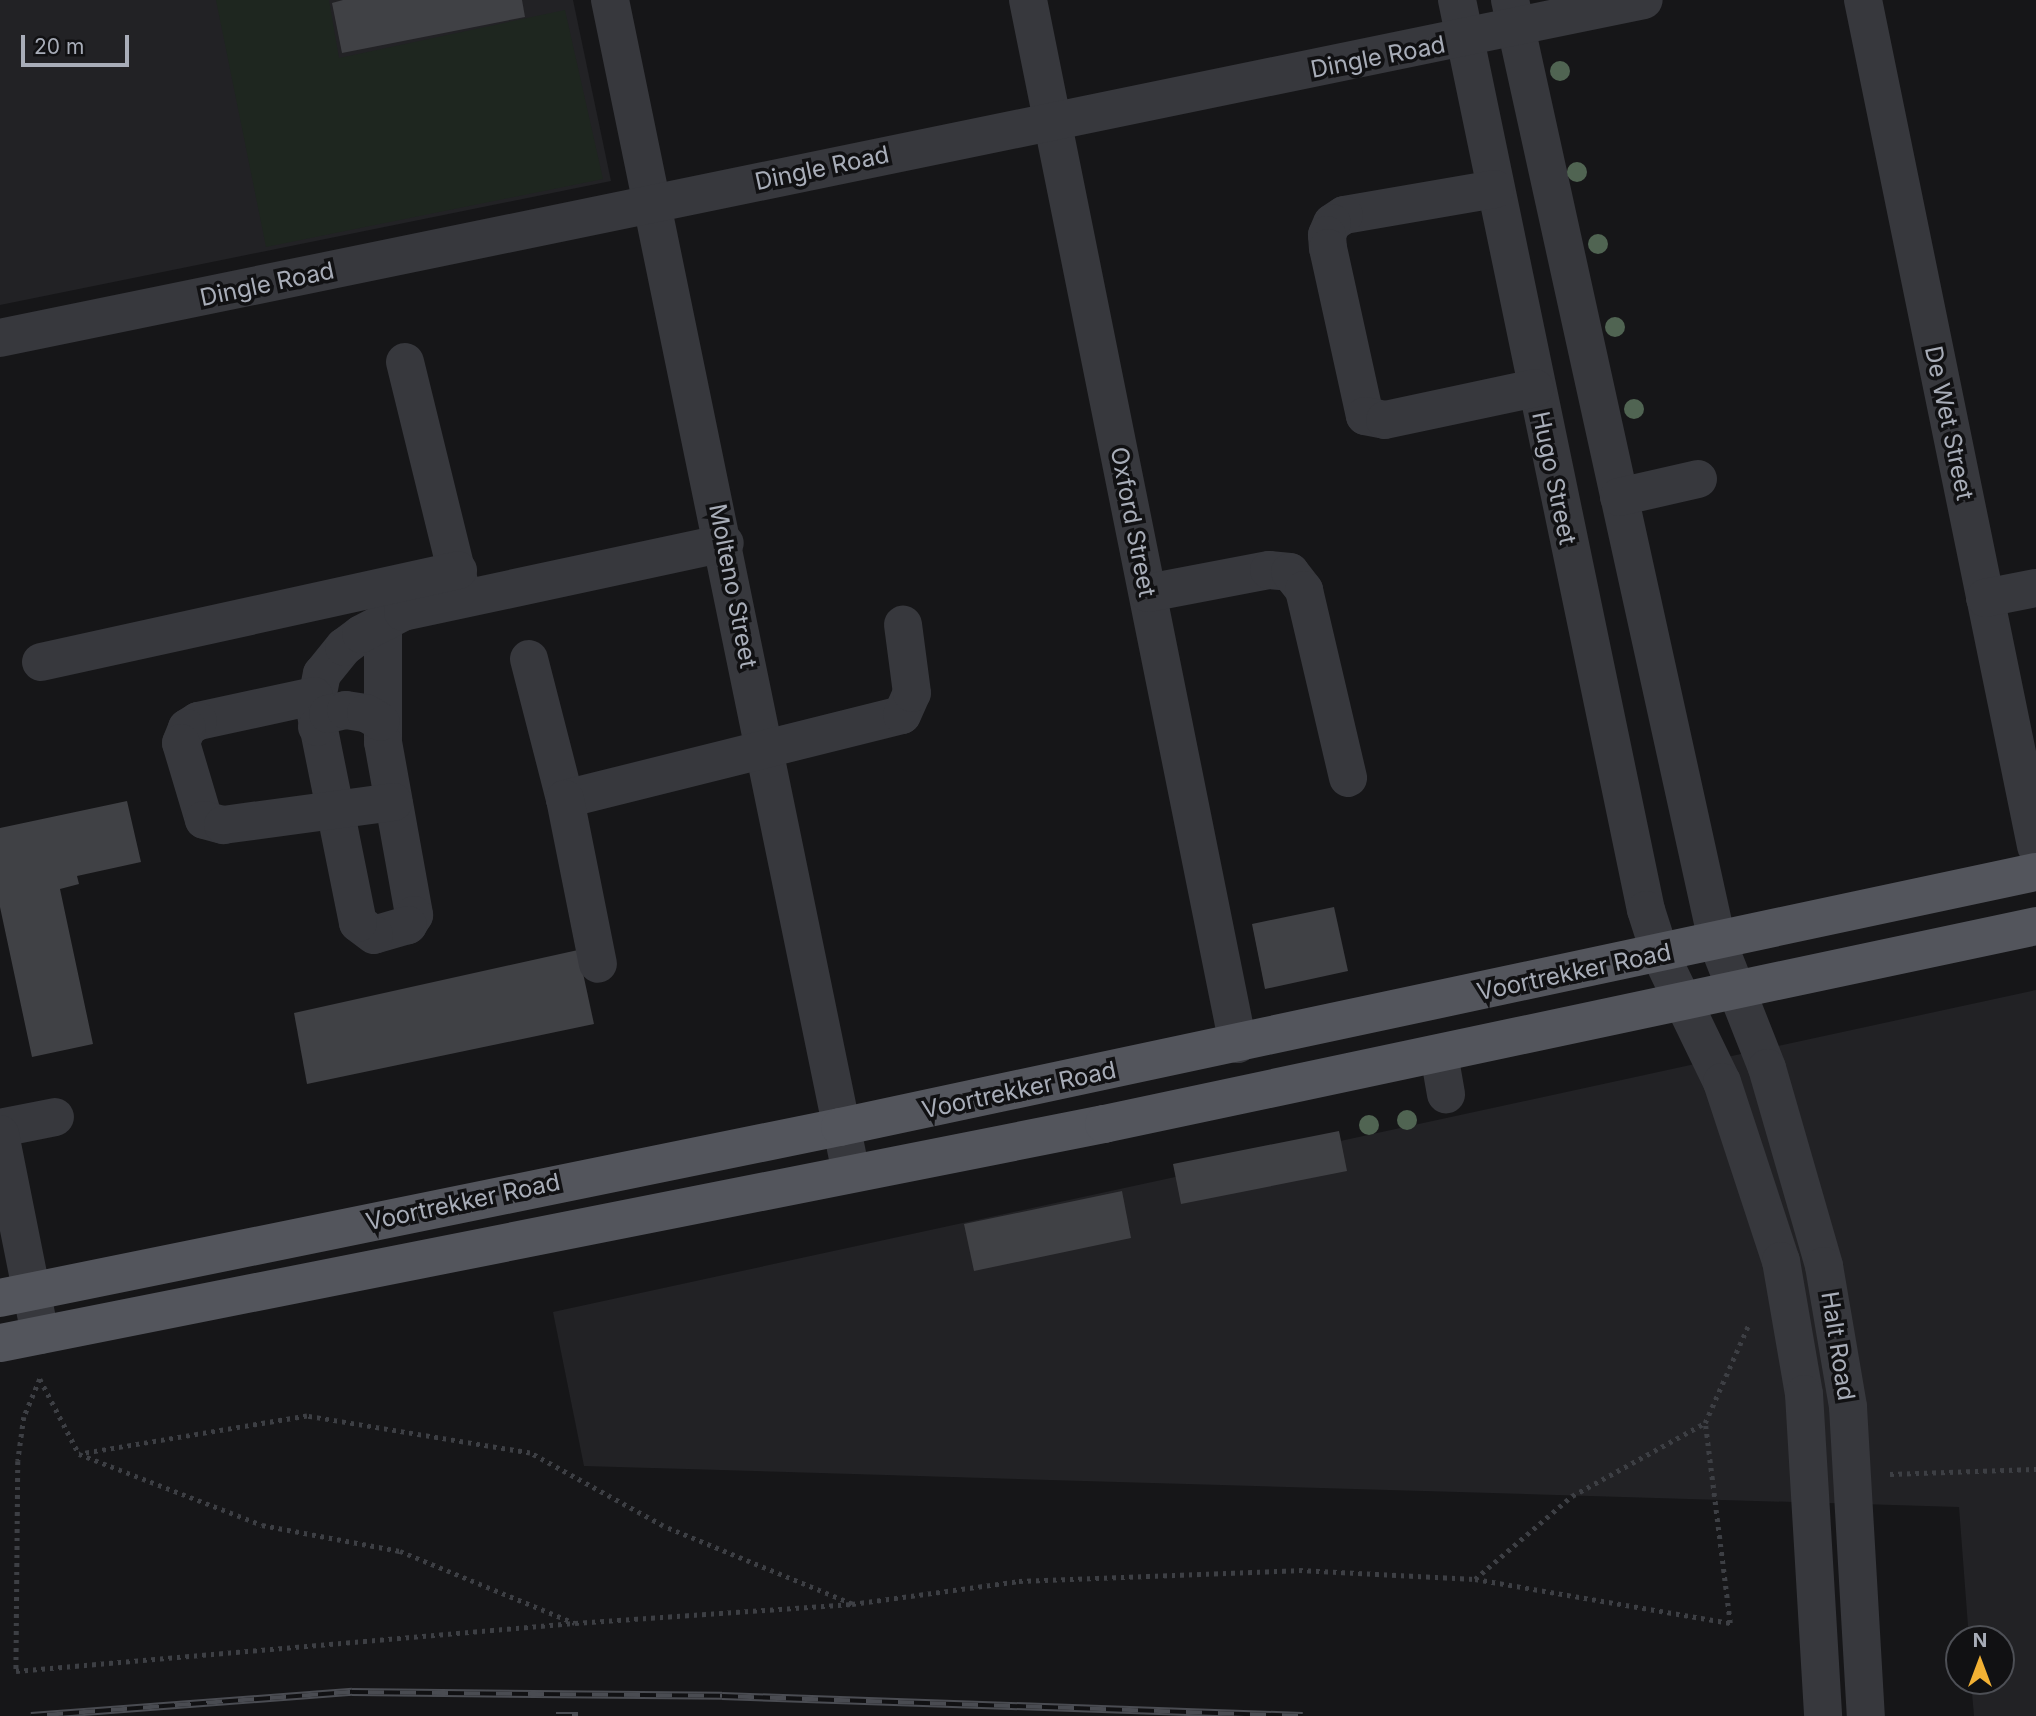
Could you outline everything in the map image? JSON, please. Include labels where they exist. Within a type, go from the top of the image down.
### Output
[{"type":"main road","name":"Voortrekker Road","points":[[16,1294],[1238,1044],[2036,872]]},
{"type":"main road","name":"Voortrekker Road","points":[[0,1343],[1439,1054],[2036,926]]},
{"type":"main road","points":[[681,1157],[690,1205]]},
{"type":"street","name":"Molteno Street","points":[[610,0],[725,543],[851,1173]]},
{"type":"street","name":"Oxford Street","points":[[1027,0],[1238,1044]]},
{"type":"street","name":"Hugo Street","points":[[1457,0],[1535,388],[1646,910],[1660,954],[1682,1003]]},
{"type":"street","name":"Dingle Road","points":[[0,338],[1052,120],[1465,40],[1512,13],[1644,0]]},
{"type":"street","name":"De Wet Street","points":[[1863,0],[2036,846]]},
{"type":"street","points":[[1512,13],[1717,940]]},
{"type":"street","points":[[1495,189],[1344,215],[1332,223],[1328,248],[1365,416],[1385,420],[1535,388]]},
{"type":"street","points":[[405,362],[460,585]]},
{"type":"street","points":[[1619,497],[1699,479]]},
{"type":"street","points":[[41,662],[460,585],[725,543]]},
{"type":"street","points":[[1148,593],[1269,570],[1290,572],[1304,590],[1348,778]]},
{"type":"street","points":[[383,624],[381,722],[414,915],[408,925],[379,934],[367,933],[358,923],[316,712],[323,674],[344,647],[403,612],[460,585]]},
{"type":"street","points":[[1985,598],[2036,587]]},
{"type":"street","points":[[565,799],[766,752],[902,715],[912,693],[903,625]]},
{"type":"street","points":[[528,659],[565,799],[598,964]]},
{"type":"street","points":[[381,722],[346,710],[327,715],[316,712],[198,721],[187,728],[181,743],[198,810],[213,824],[393,802]]},
{"type":"street","name":"Halt Road","points":[[1717,940],[1739,989],[1767,1068],[1816,1232],[1843,1369],[1855,1502],[1866,1716]]},
{"type":"street","name":"Halt Road","points":[[1682,1003],[1722,1082],[1781,1261],[1804,1394],[1813,1500],[1823,1716]]},
{"type":"street","points":[[1439,1054],[1446,1094]]},
{"type":"street","points":[[0,1128],[55,1117]]},
{"type":"street","points":[[0,1134],[16,1294],[40,1335]]},
{"type":"path","points":[[575,1623],[400,1550],[262,1525],[79,1454],[40,1379],[24,1417],[18,1461],[16,1671],[575,1623],[852,1604],[1019,1581],[1299,1570],[1475,1579],[1730,1623],[1705,1423],[1748,1326]]},
{"type":"path","points":[[79,1454],[307,1416],[530,1453],[663,1526],[852,1604]]},
{"type":"path","points":[[1475,1579],[1572,1496],[1705,1423]]},
{"type":"path","points":[[1880,1473],[2036,1469]]},
{"type":"shaded area","points":[[0,0],[573,0],[611,181],[0,305]]},
{"type":"shaded area","points":[[216,0],[329,0],[339,58],[565,10],[603,179],[266,247]]},
{"type":"shaded area","points":[[2036,990],[2036,1716],[1974,1716],[1972,1695],[2015,1695],[2015,1625],[1968,1625],[1959,1507],[584,1466],[553,1312]]},
{"type":"building","points":[[343,0],[522,0],[525,17],[342,53],[332,3]]},
{"type":"building","points":[[127,801],[141,862],[77,876],[79,884],[60,889],[93,1044],[32,1057],[0,907],[0,828]]},
{"type":"building","points":[[1334,907],[1348,971],[1265,989],[1252,924]]},
{"type":"building","points":[[578,950],[594,1024],[307,1084],[294,1013]]},
{"type":"building","points":[[1339,1131],[1347,1171],[1181,1204],[1173,1164]]},
{"type":"building","points":[[1122,1191],[1131,1238],[974,1271],[964,1224]]},
{"type":"railway","points":[[31,1716],[352,1692],[722,1696],[1303,1716]]},
{"type":"railway","points":[[556,1716],[578,1716]]}]
